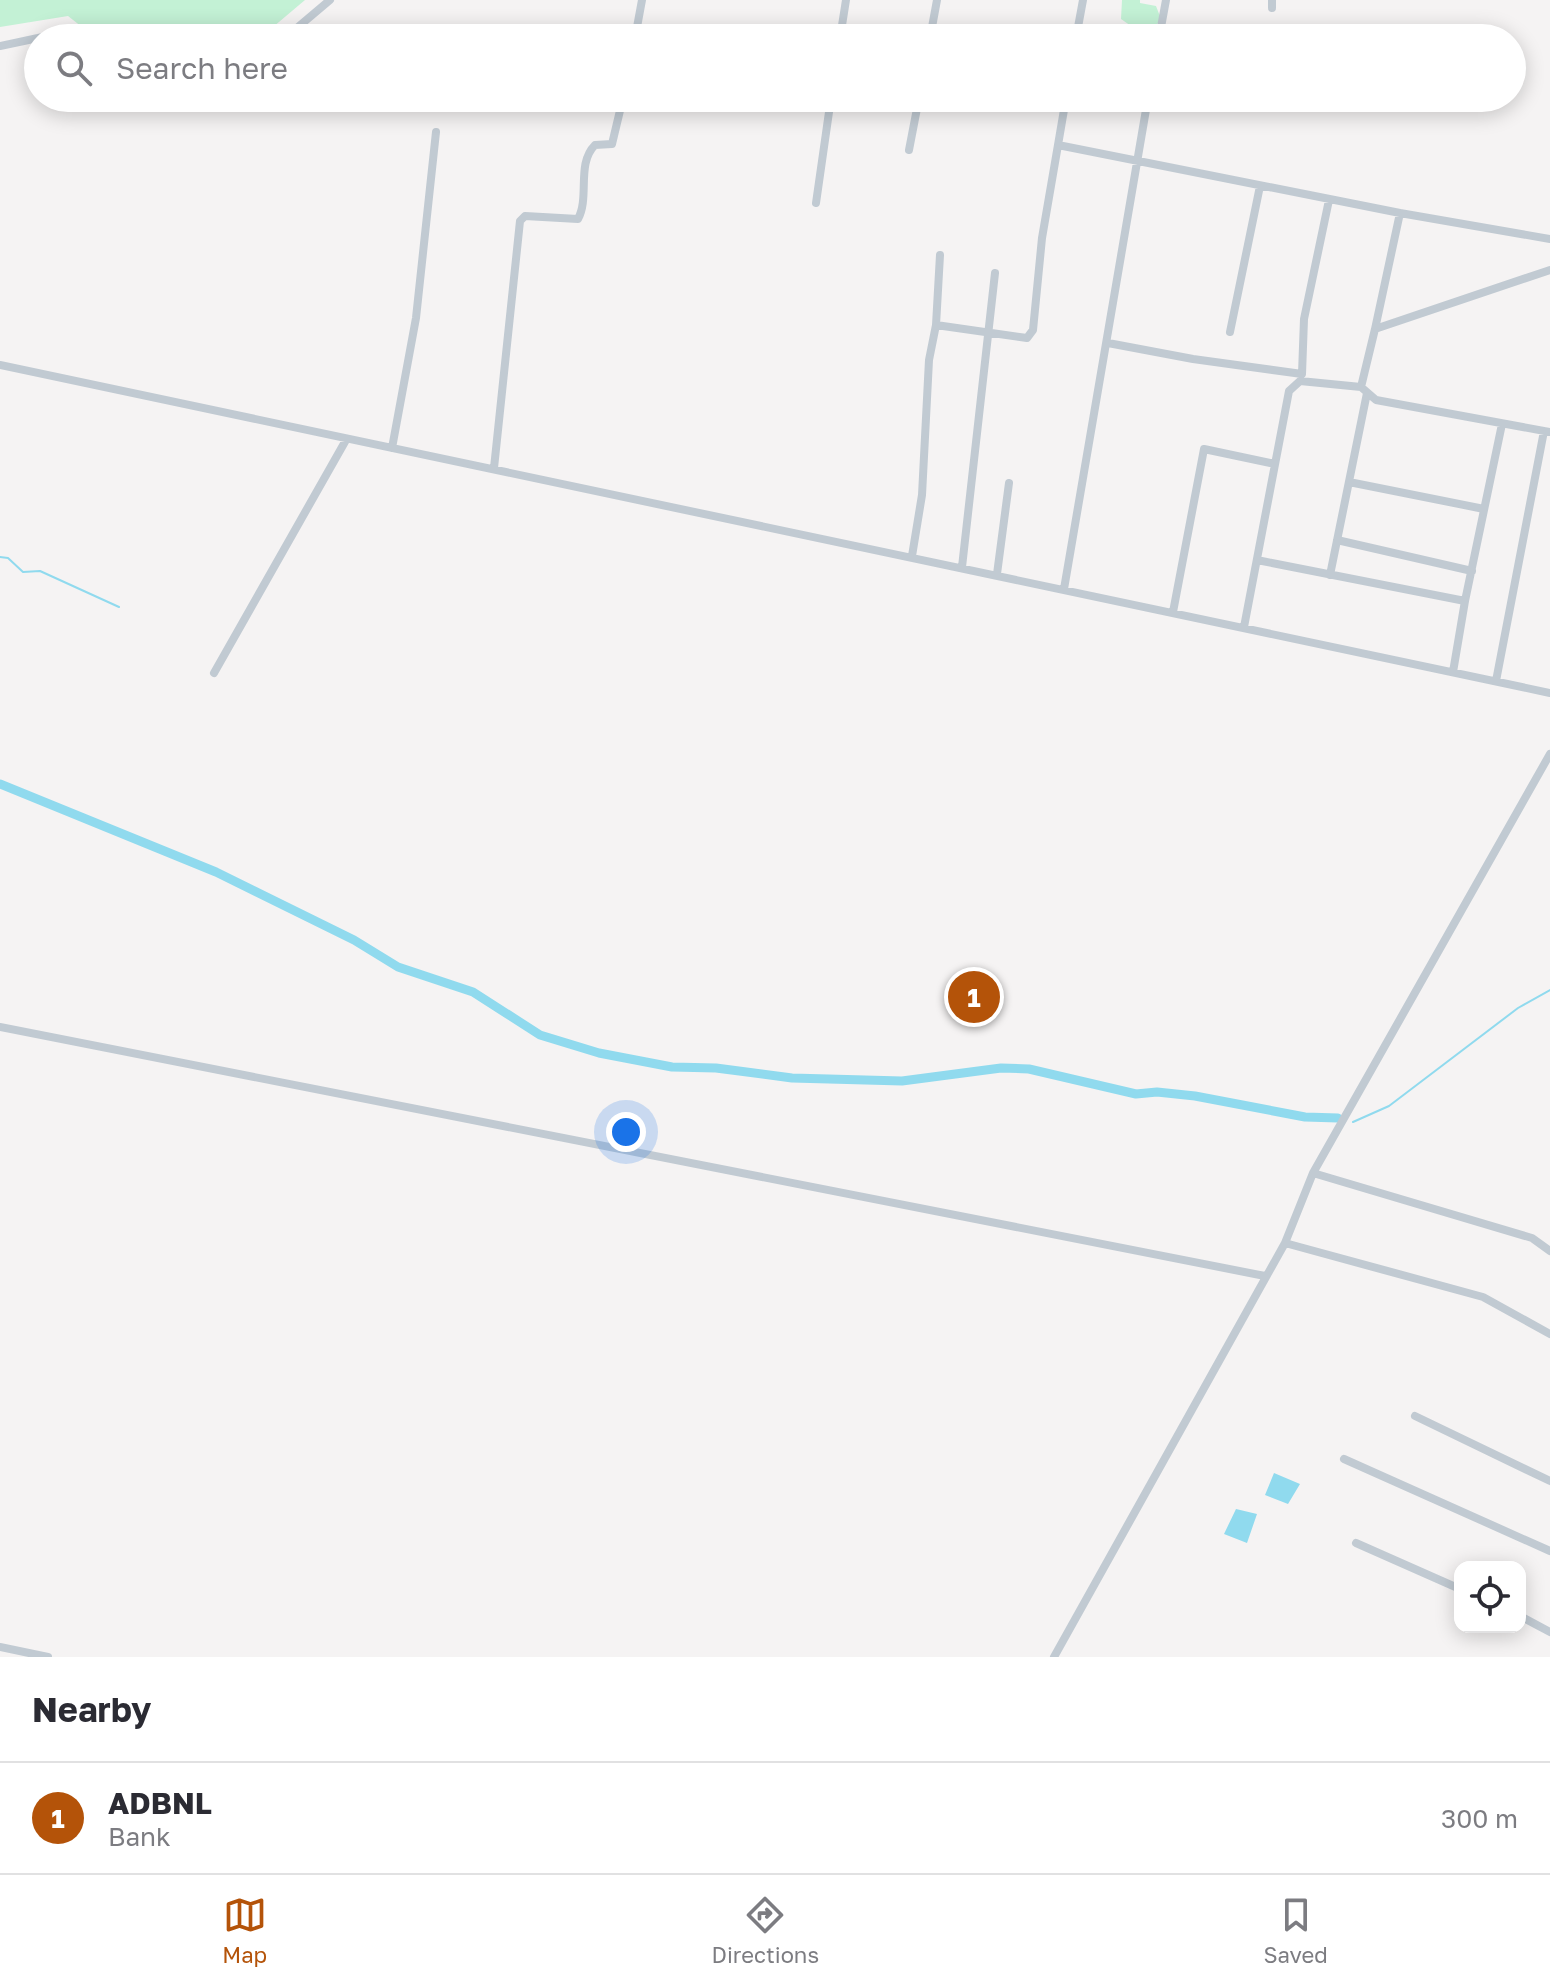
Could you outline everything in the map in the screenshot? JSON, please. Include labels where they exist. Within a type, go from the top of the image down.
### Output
[{"type":"street","points":[[302,24],[330,0]]},
{"type":"street","points":[[638,24],[642,0]]},
{"type":"street","points":[[842,24],[846,0]]},
{"type":"street","points":[[933,24],[937,0]]},
{"type":"street","points":[[1079,24],[1083,0]]},
{"type":"street","points":[[1162,24],[1166,0]]},
{"type":"street","points":[[0,46],[24,41]]},
{"type":"street","points":[[494,468],[520,221],[525,216],[578,219],[583,210],[587,157],[595,145],[612,144],[620,112]]},
{"type":"street","points":[[816,203],[829,112]]},
{"type":"street","points":[[909,150],[916,112]]},
{"type":"street","points":[[936,325],[1027,338],[1033,330],[1042,238],[1064,112]]},
{"type":"street","points":[[1064,589],[1145,112]]},
{"type":"street","points":[[392,448],[416,318],[436,132]]},
{"type":"street","points":[[1058,145],[1329,200],[1550,239]]},
{"type":"street","points":[[1230,332],[1260,186]]},
{"type":"street","points":[[1244,627],[1289,391],[1301,377],[1304,319],[1329,200]]},
{"type":"street","points":[[1330,575],[1375,329],[1400,213]]},
{"type":"street","points":[[912,556],[922,495],[929,360],[936,325],[940,255]]},
{"type":"street","points":[[1375,329],[1550,270]]},
{"type":"street","points":[[962,567],[995,273]]},
{"type":"street","points":[[1108,343],[1301,377],[1364,390],[1376,400],[1547,432],[1496,681]]},
{"type":"street","points":[[0,365],[1550,693]]},
{"type":"street","points":[[1453,672],[1502,424]]},
{"type":"street","points":[[214,673],[346,440]]},
{"type":"street","points":[[1173,612],[1204,449],[1275,464]]},
{"type":"street","points":[[1349,482],[1484,509]]},
{"type":"street","points":[[997,574],[1009,483]]},
{"type":"street","points":[[1337,540],[1472,571]]},
{"type":"street","points":[[1257,560],[1465,601]]},
{"type":"street","points":[[1054,1657],[1285,1243],[1313,1173],[1550,754]]},
{"type":"street","points":[[0,1027],[1265,1276]]},
{"type":"street","points":[[1313,1173],[1532,1238],[1550,1251]]},
{"type":"street","points":[[1285,1243],[1483,1297],[1550,1334]]},
{"type":"street","points":[[1415,1416],[1550,1481]]},
{"type":"street","points":[[1344,1459],[1550,1551]]},
{"type":"street","points":[[1356,1543],[1454,1586]]},
{"type":"street","points":[[1526,1619],[1550,1632]]},
{"type":"street","points":[[0,1647],[48,1657]]},
{"type":"green space","points":[[0,0],[305,0],[277,24],[78,24],[68,16],[0,27]]},
{"type":"green space","points":[[1122,0],[1140,0],[1140,3],[1156,6],[1161,19],[1157,24],[1128,24],[1121,19]]},
{"type":"water","points":[[1274,1473],[1300,1484],[1288,1504],[1265,1495]]},
{"type":"water","points":[[1236,1509],[1257,1514],[1247,1543],[1224,1534]]},
{"type":"waterway","points":[[0,557],[8,558],[23,572],[40,571],[119,607]]},
{"type":"waterway","points":[[0,784],[216,872],[354,940],[398,967],[473,992],[540,1035],[599,1053],[672,1067],[716,1068],[792,1078],[902,1081],[1001,1068],[1029,1069],[1136,1094],[1157,1092],[1195,1096],[1305,1117],[1338,1118]]},
{"type":"waterway","points":[[1353,1122],[1389,1106],[1518,1008],[1550,990]]},
{"type":"place","name":"ADBNL","points":[[974,997]]}]
